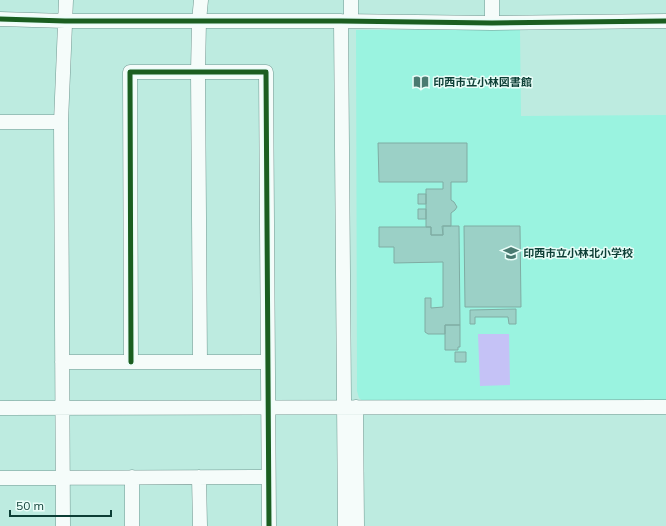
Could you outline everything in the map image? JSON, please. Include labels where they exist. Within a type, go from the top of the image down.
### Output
[{"type":"street","points":[[63,526],[61,122],[66,0]]},
{"type":"street","points":[[200,362],[198,72],[201,0]]},
{"type":"street","points":[[351,0],[346,21],[350,407],[357,526]]},
{"type":"street","points":[[492,0],[492,23]]},
{"type":"street","points":[[0,19],[65,21],[346,21],[492,23],[666,21]]},
{"type":"street","points":[[131,362],[130,72],[266,72],[268,526]]},
{"type":"street","points":[[0,122],[61,122]]},
{"type":"street","points":[[62,362],[268,362]]},
{"type":"street","points":[[0,408],[666,406]]},
{"type":"street","points":[[345,526],[350,407]]},
{"type":"street","points":[[132,477],[132,526]]},
{"type":"street","points":[[199,477],[200,526]]},
{"type":"street","points":[[0,478],[268,477]]},
{"type":"shaded area","name":"印西市立小林北小学校","points":[[356,30],[520,30],[521,116],[666,115],[666,400],[364,402],[359,398],[357,391]]},
{"type":"water","points":[[478,334],[509,334],[510,385],[480,386]]},
{"type":"building","points":[[378,143],[467,143],[467,182],[451,182],[451,200],[457,207],[451,213],[451,226],[442,226],[443,235],[431,235],[431,227],[426,227],[426,189],[443,189],[443,182],[379,182]]},
{"type":"building","points":[[418,194],[426,194],[426,204],[418,204]]},
{"type":"building","points":[[418,209],[426,209],[426,219],[418,219]]},
{"type":"building","points":[[443,226],[459,226],[460,325],[445,325],[445,334],[428,334],[425,332],[425,298],[431,298],[431,308],[443,307],[443,262],[394,263],[394,247],[379,247],[379,227],[431,227],[431,235],[443,235]]},
{"type":"building","points":[[464,226],[520,226],[521,307],[465,307]]},
{"type":"building","points":[[516,309],[516,324],[509,324],[508,317],[475,317],[475,324],[470,324],[470,310]]},
{"type":"building","points":[[445,325],[460,325],[460,347],[458,347],[458,350],[445,350]]},
{"type":"building","points":[[455,352],[466,352],[466,362],[455,362]]},
{"type":"cycle path","points":[[0,19],[65,21],[341,21],[492,23],[666,21]]},
{"type":"cycle path","points":[[131,362],[130,72],[266,72],[269,526]]},
{"type":"place","name":"印西市立小林図書館","points":[[421,82]]},
{"type":"place","name":"印西市立小林北小学校","points":[[511,253]]}]
